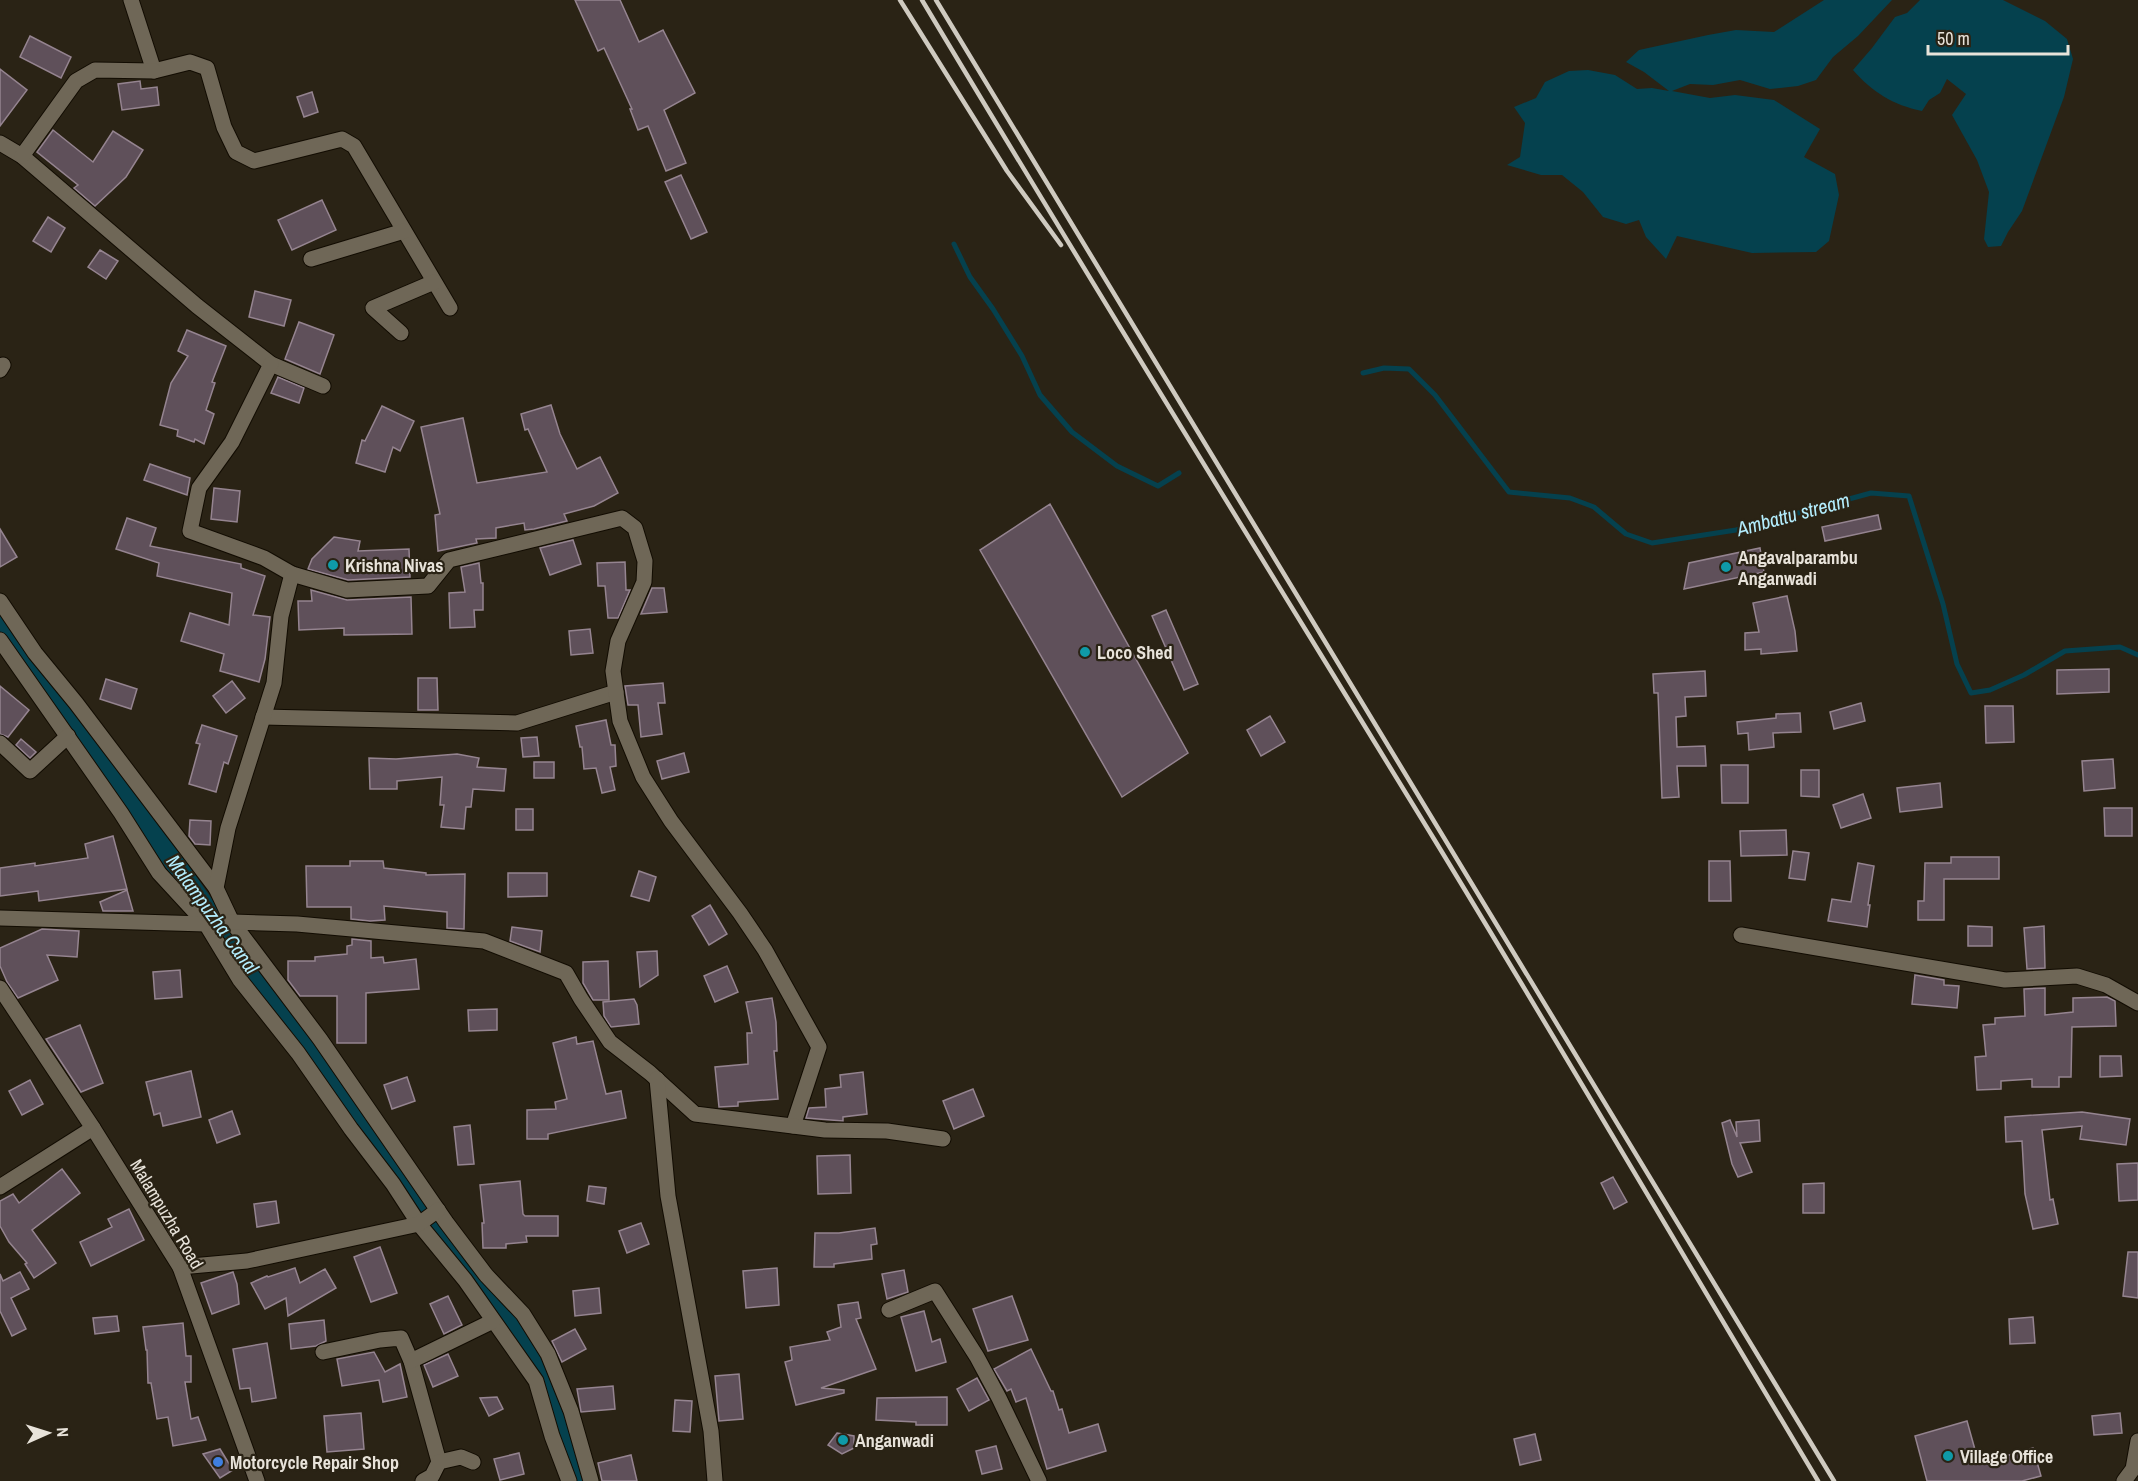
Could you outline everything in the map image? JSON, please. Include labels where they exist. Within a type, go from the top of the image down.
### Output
[{"type":"street","points":[[131,0],[154,71]]},
{"type":"street","points":[[22,156],[76,81],[95,70],[154,71],[190,62],[207,68],[224,127],[236,152],[254,160],[342,139],[354,146],[450,308]]},
{"type":"street","points":[[0,143],[22,156],[197,306],[271,364],[323,386]]},
{"type":"street","points":[[311,260],[404,231]]},
{"type":"street","points":[[401,333],[373,308],[434,282]]},
{"type":"street","points":[[271,364],[232,442],[199,488],[190,531],[264,558],[292,574],[347,590],[428,586],[449,560],[622,518],[635,528],[645,561],[644,582],[618,640],[613,671],[620,721],[643,777],[671,821],[765,950],[819,1047],[793,1126]]},
{"type":"street","points":[[216,888],[228,828],[274,683],[281,616],[292,574]]},
{"type":"street","points":[[0,601],[35,653],[76,703],[216,888],[232,922],[320,1039],[438,1210],[486,1275],[523,1314],[548,1354],[571,1411],[591,1481]]},
{"type":"street","points":[[0,640],[121,813],[159,873],[206,924],[240,980],[298,1053],[393,1184],[419,1224],[465,1280],[536,1382],[552,1436],[569,1481]]},
{"type":"street","points":[[263,717],[517,723],[616,692]]},
{"type":"street","points":[[0,743],[30,771],[68,736]]},
{"type":"street","points":[[0,918],[206,924],[232,922],[297,924],[484,941],[566,973],[580,999],[610,1042],[657,1079],[695,1114],[825,1130],[887,1131],[943,1139]]},
{"type":"street","points":[[1742,936],[2005,980],[2077,976],[2106,985],[2138,1002]]},
{"type":"street","name":"Malampuzha Road","points":[[0,988],[93,1128],[180,1267],[257,1481]]},
{"type":"street","points":[[657,1079],[668,1196],[711,1431],[716,1481]]},
{"type":"street","points":[[0,1187],[93,1128]]},
{"type":"street","points":[[180,1267],[247,1261],[419,1224],[438,1210]]},
{"type":"street","points":[[890,1310],[935,1291],[977,1356],[1039,1481]]},
{"type":"street","points":[[411,1361],[493,1321]]},
{"type":"street","points":[[323,1352],[401,1338],[411,1361],[440,1462],[432,1476],[423,1481]]},
{"type":"street","points":[[2124,1481],[2133,1469],[2138,1441]]},
{"type":"street","points":[[440,1462],[461,1457],[473,1462]]},
{"type":"water","points":[[1824,0],[1892,0],[1858,36],[1833,57],[1816,80],[1798,86],[1770,89],[1740,80],[1713,85],[1690,84],[1672,91],[1710,98],[1735,95],[1774,100],[1820,129],[1804,157],[1835,174],[1839,195],[1829,241],[1816,252],[1752,253],[1677,236],[1666,259],[1646,237],[1639,220],[1626,224],[1603,217],[1583,192],[1562,175],[1541,175],[1507,165],[1520,157],[1525,123],[1514,107],[1536,98],[1545,82],[1569,71],[1588,70],[1615,75],[1637,89],[1652,88],[1669,91],[1626,62],[1639,50],[1708,35],[1736,30],[1774,32]]},
{"type":"water","points":[[1920,0],[2003,0],[2045,21],[2067,39],[2073,59],[2064,97],[2022,211],[2001,246],[1988,247],[1984,239],[1989,192],[1977,160],[1952,115],[1966,94],[1947,79],[1940,93],[1929,100],[1922,111],[1884,96],[1868,85],[1853,70],[1895,17],[1907,13]]},
{"type":"building","points":[[575,0],[620,0],[639,42],[663,30],[695,93],[664,110],[686,163],[666,171],[648,126],[638,130],[630,109],[632,109],[604,48],[598,51]]},
{"type":"building","points":[[30,36],[71,57],[61,78],[20,57]]},
{"type":"building","points":[[0,69],[27,90],[0,126]]},
{"type":"building","points":[[140,81],[141,89],[157,87],[159,105],[122,110],[118,84]]},
{"type":"building","points":[[312,92],[318,112],[304,117],[297,97]]},
{"type":"building","points":[[53,130],[93,162],[113,131],[143,150],[126,177],[95,206],[74,188],[78,185],[37,152]]},
{"type":"building","points":[[681,175],[707,232],[691,239],[665,182]]},
{"type":"building","points":[[322,200],[336,230],[292,250],[278,220]]},
{"type":"building","points":[[48,217],[65,228],[51,252],[33,241]]},
{"type":"building","points":[[100,250],[118,261],[106,279],[88,267]]},
{"type":"building","points":[[255,291],[291,300],[284,326],[249,317]]},
{"type":"building","points":[[299,322],[334,335],[320,374],[285,359]]},
{"type":"building","points":[[187,330],[226,346],[212,382],[215,383],[206,410],[214,414],[204,444],[195,439],[194,442],[177,436],[178,430],[160,425],[171,383],[188,356],[178,351]]},
{"type":"building","points":[[278,377],[304,388],[299,403],[271,393]]},
{"type":"building","points":[[551,405],[560,434],[577,469],[600,457],[618,493],[594,506],[564,514],[567,521],[525,530],[524,523],[496,528],[496,538],[476,539],[477,543],[438,551],[435,515],[440,514],[421,427],[463,418],[477,483],[547,472],[528,429],[525,430],[521,414]]},
{"type":"building","points":[[382,406],[414,421],[400,451],[393,447],[385,472],[356,463],[362,440],[365,441]]},
{"type":"building","points":[[150,464],[190,478],[187,495],[144,480]]},
{"type":"building","points":[[214,488],[240,491],[237,522],[211,519]]},
{"type":"building","name":"Loco Shed","points":[[1050,504],[1188,753],[1122,797],[980,550]]},
{"type":"building","points":[[1878,515],[1881,529],[1825,541],[1822,527]]},
{"type":"building","points":[[127,518],[156,528],[150,546],[241,564],[241,568],[265,576],[253,615],[270,617],[265,659],[259,682],[220,671],[224,654],[181,641],[190,613],[229,625],[232,593],[157,576],[159,563],[116,549]]},
{"type":"building","points":[[0,529],[17,557],[0,567]]},
{"type":"building","points":[[334,537],[360,541],[358,551],[409,549],[410,577],[348,580],[308,569],[312,559]]},
{"type":"building","points":[[573,540],[581,564],[550,575],[540,548]]},
{"type":"building","name":"Angavalparambu Anganwadi","points":[[1760,548],[1764,572],[1684,589],[1689,563]]},
{"type":"building","points":[[625,562],[626,590],[630,590],[618,618],[608,618],[605,586],[598,586],[597,563]]},
{"type":"building","points":[[479,563],[481,583],[483,583],[483,610],[474,610],[475,627],[450,628],[449,593],[465,592],[461,567]]},
{"type":"building","points":[[652,588],[664,588],[667,612],[641,614]]},
{"type":"building","points":[[311,590],[347,600],[411,597],[412,634],[344,635],[344,628],[299,630],[298,601],[312,601]]},
{"type":"building","points":[[1787,596],[1797,651],[1761,654],[1761,649],[1745,650],[1745,633],[1759,632],[1753,603]]},
{"type":"building","points":[[1166,610],[1198,684],[1184,690],[1152,616]]},
{"type":"building","points":[[590,629],[593,653],[571,655],[569,631]]},
{"type":"building","points":[[2109,669],[2109,692],[2057,694],[2057,670]]},
{"type":"building","points":[[1705,671],[1706,696],[1685,697],[1686,716],[1676,717],[1677,747],[1705,746],[1706,766],[1677,766],[1679,797],[1662,798],[1658,693],[1654,693],[1653,674]]},
{"type":"building","points":[[418,678],[437,678],[438,710],[418,710]]},
{"type":"building","points":[[106,679],[137,689],[131,709],[100,699]]},
{"type":"building","points":[[232,681],[245,698],[226,713],[213,696]]},
{"type":"building","points":[[663,683],[665,703],[658,703],[662,734],[641,737],[638,705],[628,705],[625,686]]},
{"type":"building","points":[[0,686],[29,710],[8,737],[0,734]]},
{"type":"building","points":[[1861,703],[1865,721],[1834,729],[1830,712]]},
{"type":"building","points":[[1985,706],[2013,706],[2014,742],[1986,743]]},
{"type":"building","points":[[1800,713],[1801,732],[1773,733],[1774,747],[1749,750],[1748,733],[1738,734],[1737,722],[1776,718],[1776,714]]},
{"type":"building","points":[[1270,716],[1285,742],[1261,756],[1247,730]]},
{"type":"building","points":[[606,720],[611,745],[615,745],[616,766],[610,767],[615,790],[602,793],[596,768],[584,769],[582,747],[580,747],[576,726]]},
{"type":"building","points":[[202,725],[237,736],[228,764],[224,762],[216,792],[189,784],[200,744],[196,743]]},
{"type":"building","points":[[537,737],[539,756],[523,757],[521,738]]},
{"type":"building","points":[[21,739],[36,752],[30,758],[16,745]]},
{"type":"building","points":[[684,753],[689,772],[662,779],[657,761]]},
{"type":"building","points":[[457,754],[479,758],[477,767],[506,769],[504,791],[473,789],[471,807],[466,807],[464,829],[441,827],[444,805],[440,805],[442,777],[397,781],[397,789],[370,789],[369,758],[396,759]]},
{"type":"building","points":[[2113,759],[2115,788],[2084,791],[2082,761]]},
{"type":"building","points":[[534,762],[554,762],[554,778],[534,778]]},
{"type":"building","points":[[1721,765],[1748,765],[1748,803],[1722,803]]},
{"type":"building","points":[[1801,770],[1819,770],[1819,797],[1801,796]]},
{"type":"building","points":[[1940,783],[1942,807],[1900,812],[1897,788]]},
{"type":"building","points":[[1863,794],[1871,818],[1841,828],[1833,805]]},
{"type":"building","points":[[2104,808],[2132,808],[2132,836],[2105,836]]},
{"type":"building","points":[[516,809],[533,809],[533,830],[516,830]]},
{"type":"building","points":[[190,820],[211,821],[210,845],[195,844],[189,836]]},
{"type":"building","points":[[1786,830],[1787,855],[1741,856],[1740,831]]},
{"type":"building","points":[[113,836],[127,889],[39,901],[38,891],[0,896],[0,868],[35,863],[35,866],[88,858],[85,844]]},
{"type":"building","points":[[1793,851],[1809,853],[1805,880],[1789,878]]},
{"type":"building","points":[[1951,857],[1999,857],[1999,879],[1944,879],[1944,920],[1918,920],[1918,901],[1924,901],[1925,863],[1951,863]]},
{"type":"building","points":[[350,861],[383,861],[384,868],[426,873],[426,875],[465,874],[464,929],[447,928],[447,912],[384,906],[385,920],[370,921],[351,919],[351,907],[307,907],[306,866],[350,866]]},
{"type":"building","points":[[1709,861],[1730,861],[1731,901],[1709,901]]},
{"type":"building","points":[[1858,863],[1874,866],[1867,927],[1828,921],[1832,899],[1851,902]]},
{"type":"building","points":[[639,871],[656,877],[649,901],[631,896]]},
{"type":"building","points":[[508,873],[547,873],[547,896],[508,897]]},
{"type":"building","points":[[127,890],[133,911],[103,911],[100,902]]},
{"type":"building","points":[[710,905],[727,934],[709,945],[692,916]]},
{"type":"building","points":[[1968,926],[1992,927],[1992,946],[1968,946]]},
{"type":"building","points":[[2044,926],[2045,968],[2027,969],[2024,928]]},
{"type":"building","points":[[512,927],[542,931],[540,952],[510,941]]},
{"type":"building","points":[[42,929],[79,931],[77,957],[47,955],[58,980],[18,998],[0,966],[0,948]]},
{"type":"building","points":[[352,939],[371,941],[371,958],[383,957],[384,963],[416,959],[419,989],[366,993],[366,1043],[337,1043],[337,996],[300,996],[288,980],[288,961],[315,961],[315,957],[347,954],[347,946],[352,945]]},
{"type":"building","points":[[657,951],[658,975],[640,987],[637,952]]},
{"type":"building","points":[[608,961],[609,1000],[593,1000],[583,983],[583,962]]},
{"type":"building","points":[[727,966],[738,992],[715,1002],[704,976]]},
{"type":"building","points":[[180,970],[182,997],[155,999],[153,972]]},
{"type":"building","points":[[1915,975],[1944,980],[1944,985],[1959,986],[1957,1008],[1912,1004]]},
{"type":"building","points":[[2045,988],[2045,1015],[2073,1012],[2073,998],[2107,997],[2115,1001],[2116,1026],[2072,1027],[2071,1077],[2059,1077],[2059,1087],[2032,1087],[2032,1079],[2001,1081],[2001,1089],[1977,1090],[1975,1057],[1986,1056],[1983,1025],[1995,1024],[1995,1018],[2025,1016],[2024,989]]},
{"type":"building","points":[[772,998],[776,1022],[777,1051],[774,1051],[778,1099],[738,1102],[738,1106],[719,1107],[715,1067],[748,1064],[747,1033],[752,1033],[746,1002]]},
{"type":"building","points":[[634,999],[639,1024],[611,1027],[604,1016],[603,1002]]},
{"type":"building","points":[[497,1009],[497,1030],[469,1031],[468,1010]]},
{"type":"building","points":[[80,1025],[103,1083],[81,1092],[46,1039]]},
{"type":"building","points":[[576,1037],[577,1044],[593,1041],[606,1094],[621,1091],[626,1118],[548,1134],[548,1139],[527,1139],[527,1110],[556,1109],[555,1102],[567,1099],[553,1043]]},
{"type":"building","points":[[2100,1056],[2121,1056],[2122,1076],[2100,1077]]},
{"type":"building","points":[[191,1071],[201,1117],[163,1126],[160,1113],[154,1115],[146,1082]]},
{"type":"building","points":[[863,1072],[867,1114],[843,1117],[843,1121],[806,1118],[809,1108],[826,1107],[825,1089],[841,1087],[840,1075]]},
{"type":"building","points":[[407,1077],[415,1101],[392,1109],[384,1085]]},
{"type":"building","points":[[30,1080],[43,1104],[22,1115],[9,1091]]},
{"type":"building","points":[[973,1089],[984,1116],[954,1129],[943,1101]]},
{"type":"building","points":[[232,1111],[240,1134],[217,1143],[209,1120]]},
{"type":"building","points":[[2082,1112],[2130,1119],[2126,1145],[2080,1139],[2082,1126],[2042,1130],[2050,1200],[2053,1199],[2058,1224],[2033,1229],[2025,1194],[2022,1141],[2006,1142],[2005,1117]]},
{"type":"building","points":[[1730,1120],[1737,1137],[1736,1122],[1759,1120],[1760,1141],[1740,1143],[1752,1172],[1738,1177],[1732,1164],[1722,1123]]},
{"type":"building","points":[[470,1125],[474,1164],[458,1165],[454,1127]]},
{"type":"building","points":[[850,1155],[851,1193],[818,1194],[817,1156]]},
{"type":"building","points":[[2138,1163],[2138,1200],[2119,1201],[2117,1164]]},
{"type":"building","points":[[62,1169],[80,1193],[32,1230],[56,1263],[34,1278],[25,1264],[27,1263],[9,1242],[0,1226],[0,1201],[13,1194],[19,1203]]},
{"type":"building","points":[[1613,1177],[1627,1202],[1614,1209],[1601,1183]]},
{"type":"building","points":[[520,1181],[523,1214],[525,1216],[558,1216],[558,1236],[526,1236],[527,1242],[506,1244],[506,1248],[483,1248],[482,1223],[484,1223],[480,1185]]},
{"type":"building","points":[[1824,1183],[1824,1213],[1803,1213],[1803,1184]]},
{"type":"building","points":[[589,1186],[606,1188],[604,1204],[587,1201]]},
{"type":"building","points":[[276,1201],[279,1223],[257,1227],[254,1204]]},
{"type":"building","points":[[129,1209],[144,1240],[91,1266],[80,1242],[112,1227],[108,1219]]},
{"type":"building","points":[[641,1223],[649,1244],[627,1253],[619,1231]]},
{"type":"building","points":[[875,1228],[877,1244],[871,1245],[872,1259],[834,1264],[834,1267],[814,1267],[815,1233],[839,1233]]},
{"type":"building","points":[[380,1247],[397,1293],[371,1302],[354,1257]]},
{"type":"building","points":[[2128,1252],[2138,1252],[2138,1298],[2123,1296]]},
{"type":"building","points":[[295,1268],[300,1283],[325,1269],[336,1288],[288,1316],[286,1298],[265,1309],[251,1283]]},
{"type":"building","points":[[777,1268],[779,1305],[746,1308],[743,1271]]},
{"type":"building","points":[[904,1270],[908,1292],[887,1299],[882,1274]]},
{"type":"building","points":[[20,1272],[29,1289],[11,1298],[26,1329],[12,1336],[0,1311],[0,1274],[3,1281]]},
{"type":"building","points":[[233,1272],[239,1304],[212,1314],[201,1283]]},
{"type":"building","points":[[599,1288],[601,1313],[575,1316],[573,1291]]},
{"type":"building","points":[[448,1296],[462,1325],[444,1334],[430,1304]]},
{"type":"building","points":[[1012,1296],[1028,1340],[988,1351],[973,1309]]},
{"type":"building","points":[[858,1302],[861,1318],[856,1319],[876,1369],[821,1388],[844,1390],[844,1393],[796,1405],[785,1362],[792,1360],[790,1347],[830,1340],[827,1332],[841,1327],[838,1305]]},
{"type":"building","points":[[924,1311],[932,1342],[940,1339],[946,1362],[916,1371],[901,1317]]},
{"type":"building","points":[[117,1316],[119,1331],[95,1334],[93,1318]]},
{"type":"building","points":[[2033,1317],[2035,1343],[2010,1344],[2009,1319]]},
{"type":"building","points":[[324,1320],[326,1341],[316,1346],[291,1349],[289,1324]]},
{"type":"building","points":[[183,1323],[186,1356],[191,1356],[191,1382],[185,1382],[191,1419],[198,1417],[206,1440],[173,1446],[168,1417],[157,1419],[151,1383],[148,1383],[147,1350],[143,1327]]},
{"type":"building","points":[[575,1329],[586,1349],[562,1362],[552,1341]]},
{"type":"building","points":[[267,1343],[276,1398],[252,1402],[250,1388],[240,1389],[233,1349]]},
{"type":"building","points":[[1031,1349],[1053,1391],[1059,1410],[1062,1409],[1069,1433],[1098,1424],[1106,1451],[1047,1469],[1026,1398],[1016,1402],[1011,1389],[1007,1391],[994,1369]]},
{"type":"building","points":[[374,1352],[385,1372],[400,1364],[407,1397],[383,1402],[379,1380],[342,1386],[337,1359]]},
{"type":"building","points":[[448,1354],[458,1376],[433,1387],[424,1365]]},
{"type":"building","points":[[739,1374],[743,1419],[719,1421],[715,1376]]},
{"type":"building","points":[[977,1378],[989,1400],[969,1411],[957,1389]]},
{"type":"building","points":[[613,1386],[615,1409],[581,1412],[577,1389]]},
{"type":"building","points":[[497,1397],[503,1409],[489,1416],[480,1398]]},
{"type":"building","points":[[947,1397],[947,1425],[916,1425],[916,1422],[876,1420],[877,1398]]},
{"type":"building","points":[[675,1400],[692,1401],[690,1432],[673,1431]]},
{"type":"building","points":[[361,1413],[364,1449],[327,1452],[324,1416]]},
{"type":"building","points":[[2120,1413],[2122,1433],[2094,1435],[2092,1416]]},
{"type":"building","name":"Village Office","points":[[1967,1421],[1979,1464],[2033,1448],[2041,1476],[2022,1481],[1927,1481],[1915,1436]]},
{"type":"building","name":"Anganwadi","points":[[837,1433],[854,1436],[854,1448],[842,1454],[828,1445]]},
{"type":"building","points":[[1535,1434],[1541,1460],[1520,1465],[1514,1439]]},
{"type":"building","points":[[996,1446],[1002,1469],[982,1474],[976,1451]]},
{"type":"building","name":"Motorcycle Repair Shop","points":[[220,1449],[233,1470],[220,1478],[203,1454]]},
{"type":"building","points":[[519,1453],[524,1474],[500,1480],[494,1459]]},
{"type":"building","points":[[631,1455],[637,1481],[602,1481],[598,1463]]},
{"type":"waterway","points":[[954,244],[970,277],[1022,356],[1040,395],[1072,432],[1117,466],[1158,486],[1179,473]]},
{"type":"waterway","name":"Ambattu stream","points":[[1363,373],[1384,368],[1409,369],[1435,395],[1509,492],[1570,498],[1594,507],[1626,534],[1652,543],[1736,530],[1871,493],[1909,496],[1943,604],[1957,664],[1971,693],[1990,690],[2024,675],[2065,651],[2120,647],[2138,655]]},
{"type":"waterway","name":"Malampuzha Canal","points":[[0,625],[88,738],[233,947],[422,1206]]},
{"type":"waterway","name":"Malampuzha Canal","points":[[439,1228],[487,1288],[523,1340],[554,1395],[581,1481]]},
{"type":"railway","points":[[900,0],[1007,171],[1061,245]]},
{"type":"railway","points":[[922,0],[1483,919],[1818,1481]]},
{"type":"railway","points":[[936,0],[1834,1481]]},
{"type":"place","name":"Krishna Nivas","points":[[333,565]]},
{"type":"place","name":"Angavalparambu Anganwadi","points":[[1726,567]]},
{"type":"place","name":"Loco Shed","points":[[1085,652]]},
{"type":"place","name":"Anganwadi","points":[[843,1440]]},
{"type":"place","name":"Village Office","points":[[1948,1456]]},
{"type":"place","name":"Motorcycle Repair Shop","points":[[218,1462]]}]
